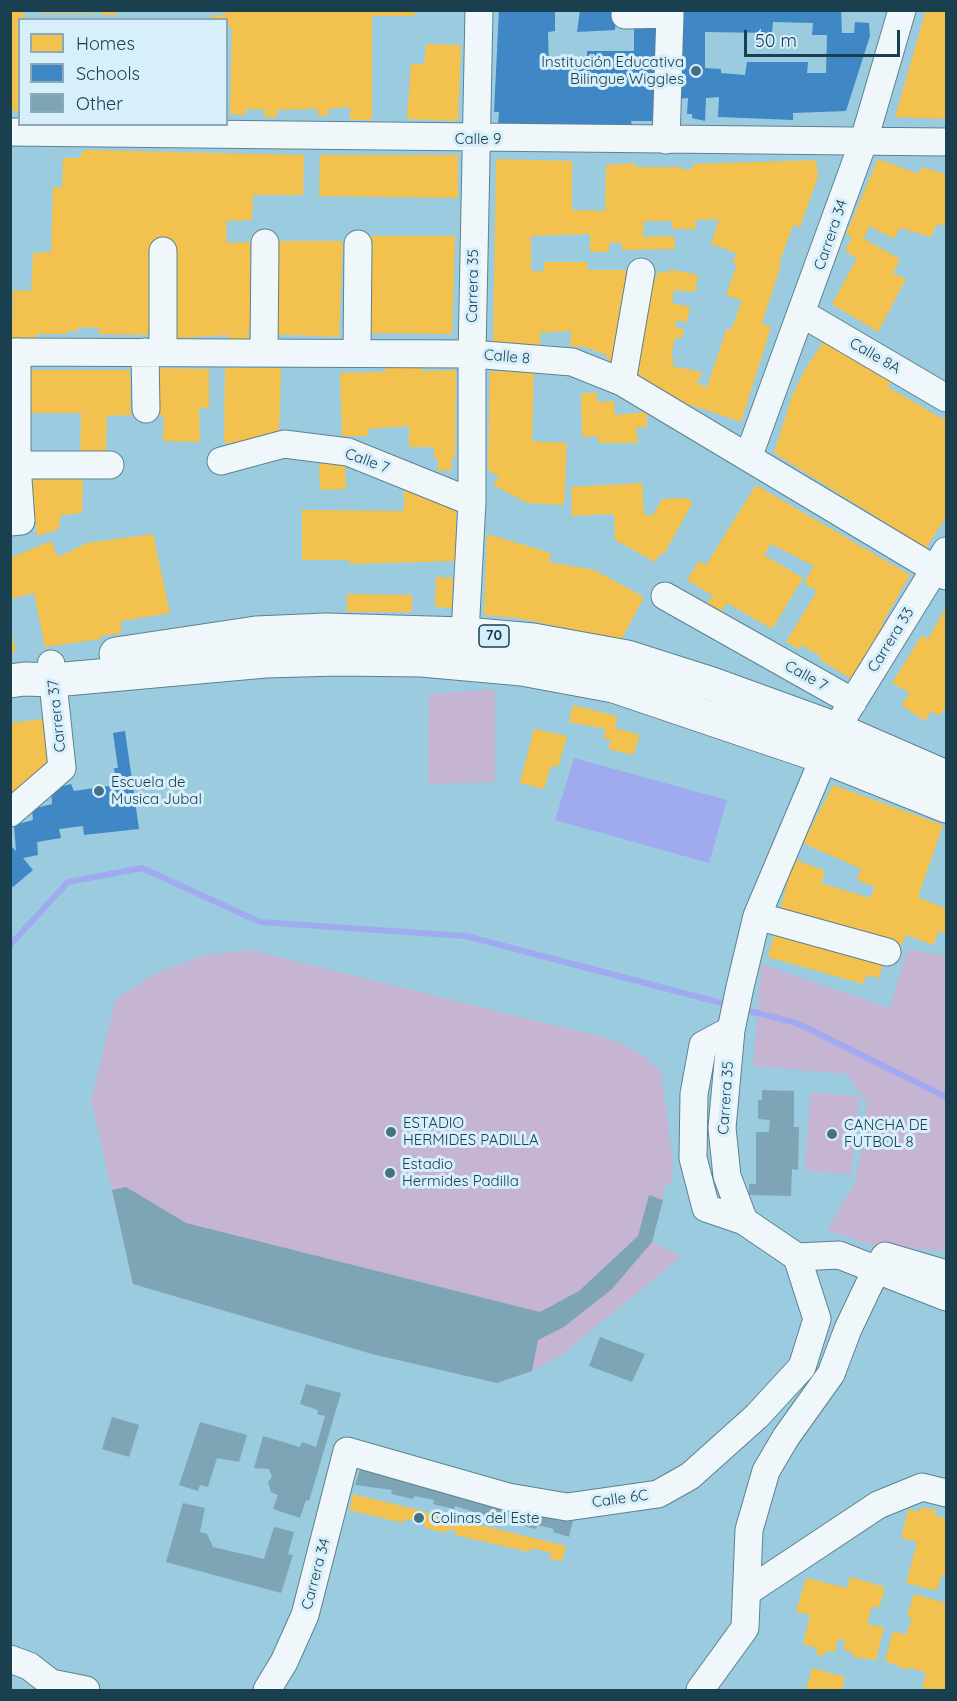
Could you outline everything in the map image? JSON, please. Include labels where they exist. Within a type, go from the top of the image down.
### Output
[{"type":"main road","name":"70","points":[[35,676],[256,633],[326,630],[465,634],[533,640],[627,657],[838,730],[946,777]]},
{"type":"main road","name":"70","points":[[35,676],[265,661],[337,659],[422,660],[522,669],[838,730],[946,806]]},
{"type":"street","name":"Carrera 35","points":[[465,634],[472,502],[475,139],[479,10]]},
{"type":"street","name":"Carrera 34","points":[[749,455],[803,314],[864,140],[902,10]]},
{"type":"street","points":[[625,15],[670,14],[666,140]]},
{"type":"street","name":"Calle 9","points":[[10,132],[475,139],[946,142]]},
{"type":"street","points":[[264,353],[265,243]]},
{"type":"street","points":[[357,353],[358,244]]},
{"type":"street","points":[[146,409],[154,352],[163,251]]},
{"type":"street","points":[[622,382],[641,272]]},
{"type":"street","name":"Calle 8A","points":[[803,314],[946,398]]},
{"type":"street","points":[[10,522],[21,521],[14,352]]},
{"type":"street","name":"Calle 8","points":[[14,352],[472,354],[572,362],[622,382],[943,565]]},
{"type":"street","name":"Calle 7","points":[[221,461],[284,444],[348,452],[472,502]]},
{"type":"street","points":[[17,465],[110,465]]},
{"type":"street","name":"Carrera 33","points":[[797,1257],[744,1221],[706,1208],[693,1158],[694,1094],[703,1045],[733,1022],[757,916],[838,730],[943,565]]},
{"type":"street","name":"Calle 7","points":[[665,596],[838,730]]},
{"type":"street","name":"Carrera 37","points":[[10,813],[62,768],[35,676]]},
{"type":"street","points":[[757,916],[887,952]]},
{"type":"street","points":[[848,1329],[817,1319],[797,1257],[839,1255],[946,1297]]},
{"type":"street","points":[[700,1690],[745,1628],[749,1530],[766,1471],[786,1437],[831,1374],[848,1329],[876,1270],[885,1256],[946,1274]]},
{"type":"street","name":"Calle 6C","points":[[347,1451],[508,1497],[567,1506],[658,1494],[690,1476],[757,1416],[802,1366],[817,1319]]},
{"type":"street","name":"Carrera 34","points":[[267,1690],[284,1662],[305,1615],[347,1451]]},
{"type":"street","points":[[747,1592],[878,1505],[922,1487],[946,1493]]},
{"type":"street","points":[[747,1554],[789,1563]]},
{"type":"street","points":[[10,1659],[29,1666],[51,1683],[86,1690]]},
{"type":"shaded area","points":[[495,689],[495,782],[428,784],[429,694]]},
{"type":"shaded area","points":[[908,949],[946,956],[946,1251],[871,1245],[827,1230],[856,1181],[867,1103],[847,1074],[753,1066],[761,964],[889,1008]]},
{"type":"shaded area","name":"Estadio Hermides Padilla","points":[[250,950],[614,1040],[643,1055],[661,1072],[673,1162],[671,1184],[666,1184],[652,1242],[682,1256],[565,1352],[532,1371],[497,1383],[372,1354],[133,1284],[91,1100],[116,999],[156,973],[205,955]]},
{"type":"shaded area","name":"CANCHA DE FUTBOL 8","points":[[811,1092],[860,1097],[851,1175],[804,1170]]},
{"type":"water","points":[[574,758],[727,800],[709,863],[555,820]]},
{"type":"building: Homes","points":[[10,10],[24,10],[24,18],[18,18],[18,111],[10,111]]},
{"type":"building: Homes","points":[[39,10],[95,10],[95,13],[39,13]]},
{"type":"building: Homes","points":[[101,10],[117,10],[117,15],[101,15]]},
{"type":"building: Homes","points":[[225,10],[415,10],[415,16],[372,16],[372,120],[350,120],[350,107],[328,109],[329,115],[318,116],[318,109],[277,110],[277,117],[264,117],[265,110],[246,109],[245,115],[230,114],[232,27],[228,27],[228,18],[211,18],[211,15],[225,15]]},
{"type":"building: Homes","points":[[926,10],[946,10],[946,119],[895,117]]},
{"type":"building: Homes","points":[[426,44],[461,45],[458,121],[407,119],[411,64],[424,64]]},
{"type":"building: Homes","points":[[84,150],[304,155],[303,195],[253,195],[252,220],[226,221],[227,243],[250,242],[252,329],[249,329],[248,339],[228,339],[228,335],[177,338],[173,244],[151,335],[99,334],[99,328],[78,327],[78,331],[68,331],[67,334],[36,334],[36,338],[12,338],[13,290],[31,291],[33,253],[51,252],[53,187],[62,187],[63,158],[79,158]]},
{"type":"building: Homes","points":[[320,155],[458,155],[458,198],[319,196]]},
{"type":"building: Homes","points":[[496,159],[572,161],[572,210],[605,211],[606,165],[635,163],[636,167],[682,167],[682,170],[693,169],[693,164],[816,160],[818,177],[800,227],[793,225],[779,263],[781,265],[762,323],[771,327],[741,422],[688,404],[631,374],[650,276],[657,277],[658,271],[668,273],[669,269],[698,275],[695,292],[674,290],[672,303],[690,307],[687,322],[676,321],[675,327],[684,329],[681,339],[675,338],[671,357],[674,358],[672,366],[702,372],[697,384],[707,387],[727,328],[731,330],[742,301],[726,295],[737,264],[733,263],[736,253],[711,244],[719,219],[696,220],[696,229],[672,229],[673,221],[644,221],[643,237],[674,236],[675,249],[622,250],[622,243],[609,243],[609,252],[590,252],[590,234],[531,236],[531,271],[544,271],[544,262],[587,262],[588,270],[629,270],[622,361],[607,360],[607,355],[585,347],[570,346],[571,331],[540,333],[540,345],[493,344]]},
{"type":"building: Homes","points":[[878,159],[919,174],[921,167],[946,174],[946,226],[937,224],[931,237],[900,228],[894,239],[869,226],[864,239],[900,259],[893,273],[906,279],[878,332],[832,304],[857,258],[845,251],[852,237],[846,234]]},
{"type":"building: Homes","points":[[365,236],[455,236],[452,334],[363,333]]},
{"type":"building: Homes","points":[[268,241],[343,241],[339,337],[270,334]]},
{"type":"building: Homes","points":[[827,336],[893,379],[888,387],[943,419],[946,415],[946,517],[926,548],[774,453],[792,396],[804,371]]},
{"type":"building: Homes","points":[[385,367],[421,368],[422,371],[456,370],[455,458],[451,459],[452,470],[438,471],[438,459],[434,458],[434,447],[409,447],[409,426],[368,429],[368,436],[342,436],[340,373],[385,372]]},
{"type":"building: Homes","points":[[156,368],[209,369],[209,408],[199,408],[200,442],[163,441],[164,416],[156,416]]},
{"type":"building: Homes","points":[[225,368],[281,368],[279,437],[259,436],[258,443],[224,443]]},
{"type":"building: Homes","points":[[28,370],[130,370],[131,415],[107,416],[106,456],[80,456],[81,413],[29,413]]},
{"type":"building: Homes","points":[[490,371],[534,372],[532,441],[567,443],[564,505],[527,503],[493,485],[499,477],[488,470]]},
{"type":"building: Homes","points":[[596,392],[598,402],[614,401],[615,415],[647,412],[647,427],[636,428],[638,443],[598,443],[598,436],[582,437],[581,394]]},
{"type":"building: Homes","points":[[345,460],[346,489],[320,490],[319,461]]},
{"type":"building: Homes","points":[[33,477],[83,478],[82,513],[61,515],[58,530],[37,536],[36,524],[32,524]]},
{"type":"building: Homes","points":[[642,483],[644,515],[653,515],[662,499],[685,498],[693,502],[664,554],[661,553],[655,562],[615,540],[614,514],[572,516],[571,487]]},
{"type":"building: Homes","points":[[404,484],[456,503],[456,561],[349,564],[349,560],[302,560],[302,510],[404,511]]},
{"type":"building: Homes","points":[[756,485],[910,575],[882,624],[886,627],[853,680],[801,645],[799,649],[786,642],[817,591],[804,583],[814,566],[771,544],[764,555],[803,578],[772,629],[727,603],[718,616],[704,607],[713,596],[687,580],[699,561],[706,565]]},
{"type":"building: Homes","points":[[153,534],[170,613],[121,621],[121,633],[101,636],[101,639],[45,647],[34,593],[10,599],[10,558],[51,541],[58,557],[87,543]]},
{"type":"building: Homes","points":[[487,534],[551,553],[549,562],[594,570],[644,597],[621,640],[518,618],[484,615]]},
{"type":"building: Homes","points":[[436,577],[453,578],[452,608],[435,607]]},
{"type":"building: Homes","points":[[347,594],[412,595],[412,612],[347,612]]},
{"type":"building: Homes","points":[[946,607],[946,707],[939,716],[931,711],[925,721],[901,705],[910,693],[892,683],[922,635],[928,639]]},
{"type":"building: Homes","points":[[10,626],[16,652],[10,653]]},
{"type":"building: Homes","points":[[573,705],[617,716],[615,728],[640,735],[633,755],[608,749],[611,740],[603,738],[606,729],[569,722]]},
{"type":"building: Homes","points":[[49,718],[54,763],[10,802],[10,723]]},
{"type":"building: Homes","points":[[534,729],[567,736],[558,767],[551,766],[544,789],[520,783]]},
{"type":"building: Homes","points":[[833,785],[943,825],[918,897],[946,909],[946,934],[939,931],[933,945],[906,935],[901,946],[780,912],[789,875],[797,860],[825,871],[821,883],[870,898],[875,887],[857,880],[861,869],[803,843]]},
{"type":"building: Homes","points":[[776,927],[885,958],[879,978],[867,975],[863,984],[768,957]]},
{"type":"building: Homes","points":[[353,1494],[566,1546],[562,1561],[550,1559],[551,1553],[531,1548],[529,1552],[455,1535],[456,1531],[447,1529],[446,1533],[425,1528],[425,1524],[405,1519],[403,1523],[349,1510]]},
{"type":"building: Homes","points":[[921,1507],[936,1510],[935,1516],[946,1518],[946,1577],[942,1575],[936,1591],[906,1583],[917,1542],[901,1538],[908,1510],[920,1511]]},
{"type":"building: Homes","points":[[850,1577],[885,1587],[879,1608],[872,1606],[867,1624],[884,1627],[876,1660],[852,1657],[853,1653],[843,1649],[845,1640],[838,1639],[835,1652],[826,1651],[824,1656],[816,1654],[817,1648],[803,1644],[810,1615],[796,1612],[806,1578],[847,1588]]},
{"type":"building: Homes","points":[[914,1594],[946,1603],[946,1690],[922,1688],[926,1673],[909,1667],[908,1670],[885,1661],[893,1631],[906,1635],[912,1618],[907,1616]]},
{"type":"building: Homes","points":[[812,1668],[845,1677],[842,1690],[806,1690]]},
{"type":"building: Schools","points":[[499,10],[555,10],[555,31],[548,32],[549,67],[587,67],[587,51],[634,51],[634,27],[664,27],[660,121],[631,121],[632,126],[585,126],[585,124],[498,126],[499,112],[494,112]]},
{"type":"building: Schools","points":[[580,10],[616,10],[615,30],[577,32]]},
{"type":"building: Schools","points":[[677,10],[841,10],[842,33],[854,33],[855,22],[869,23],[870,36],[846,111],[793,113],[793,120],[718,117],[719,97],[706,98],[705,121],[692,118],[692,114],[687,114],[688,98],[672,99]],"holes":[[[773,22],[813,23],[812,35],[827,35],[826,73],[807,73],[808,62],[747,62],[745,75],[721,73],[721,69],[705,68],[705,32],[772,33]]]},
{"type":"building: Schools","points":[[125,731],[139,829],[84,835],[83,826],[59,829],[61,838],[37,842],[38,855],[23,858],[33,870],[13,887],[10,883],[10,845],[16,851],[14,825],[33,820],[32,809],[52,804],[51,789],[71,784],[74,791],[116,785],[114,768],[118,768],[113,733]]},
{"type":"building: Other","points":[[762,1090],[794,1091],[794,1127],[799,1127],[798,1170],[792,1169],[791,1196],[749,1195],[749,1184],[756,1184],[756,1132],[769,1132],[770,1120],[758,1119],[758,1100],[762,1100]]},
{"type":"building: Other","points":[[126,1187],[186,1223],[540,1312],[579,1291],[638,1236],[649,1195],[663,1200],[652,1242],[612,1289],[564,1327],[538,1340],[532,1371],[497,1383],[372,1354],[133,1284],[112,1190]]},
{"type":"building: Other","points":[[600,1337],[645,1354],[632,1382],[589,1366]]},
{"type":"building: Other","points":[[306,1384],[341,1393],[309,1501],[306,1500],[300,1518],[273,1509],[278,1495],[271,1492],[268,1482],[272,1477],[269,1469],[254,1468],[263,1436],[300,1447],[302,1442],[316,1447],[325,1416],[317,1414],[318,1410],[300,1404]]},
{"type":"building: Other","points":[[112,1417],[139,1425],[129,1457],[102,1449]]},
{"type":"building: Other","points":[[200,1422],[247,1435],[239,1462],[217,1458],[208,1487],[200,1485],[198,1491],[179,1485]]},
{"type":"building: Other","points":[[360,1469],[573,1521],[569,1537],[553,1532],[554,1529],[537,1525],[536,1529],[517,1524],[517,1521],[496,1516],[496,1519],[455,1506],[454,1509],[433,1504],[434,1500],[415,1496],[413,1499],[391,1494],[392,1490],[355,1485]]},
{"type":"building: Other","points":[[183,1503],[205,1508],[200,1532],[207,1534],[213,1547],[264,1559],[274,1527],[294,1532],[288,1554],[293,1555],[281,1593],[166,1562]]},
{"type":"waterway","points":[[10,945],[68,882],[142,868],[260,922],[466,936],[729,1005]]},
{"type":"waterway","points":[[741,1009],[797,1023],[946,1097]]},
{"type":"place","name":"Institución Educativa Bilingue Wiggles","points":[[696,71]]},
{"type":"place","name":"Escuela de Musica Jubal","points":[[99,791]]},
{"type":"place","name":"ESTADIO HERMIDES PADILLA","points":[[391,1132]]},
{"type":"place","name":"CANCHA DE FUTBOL 8","points":[[832,1134]]},
{"type":"place","name":"Estadio Hermides Padilla","points":[[390,1173]]},
{"type":"place","name":"Colinas del Este","points":[[419,1518]]}]
